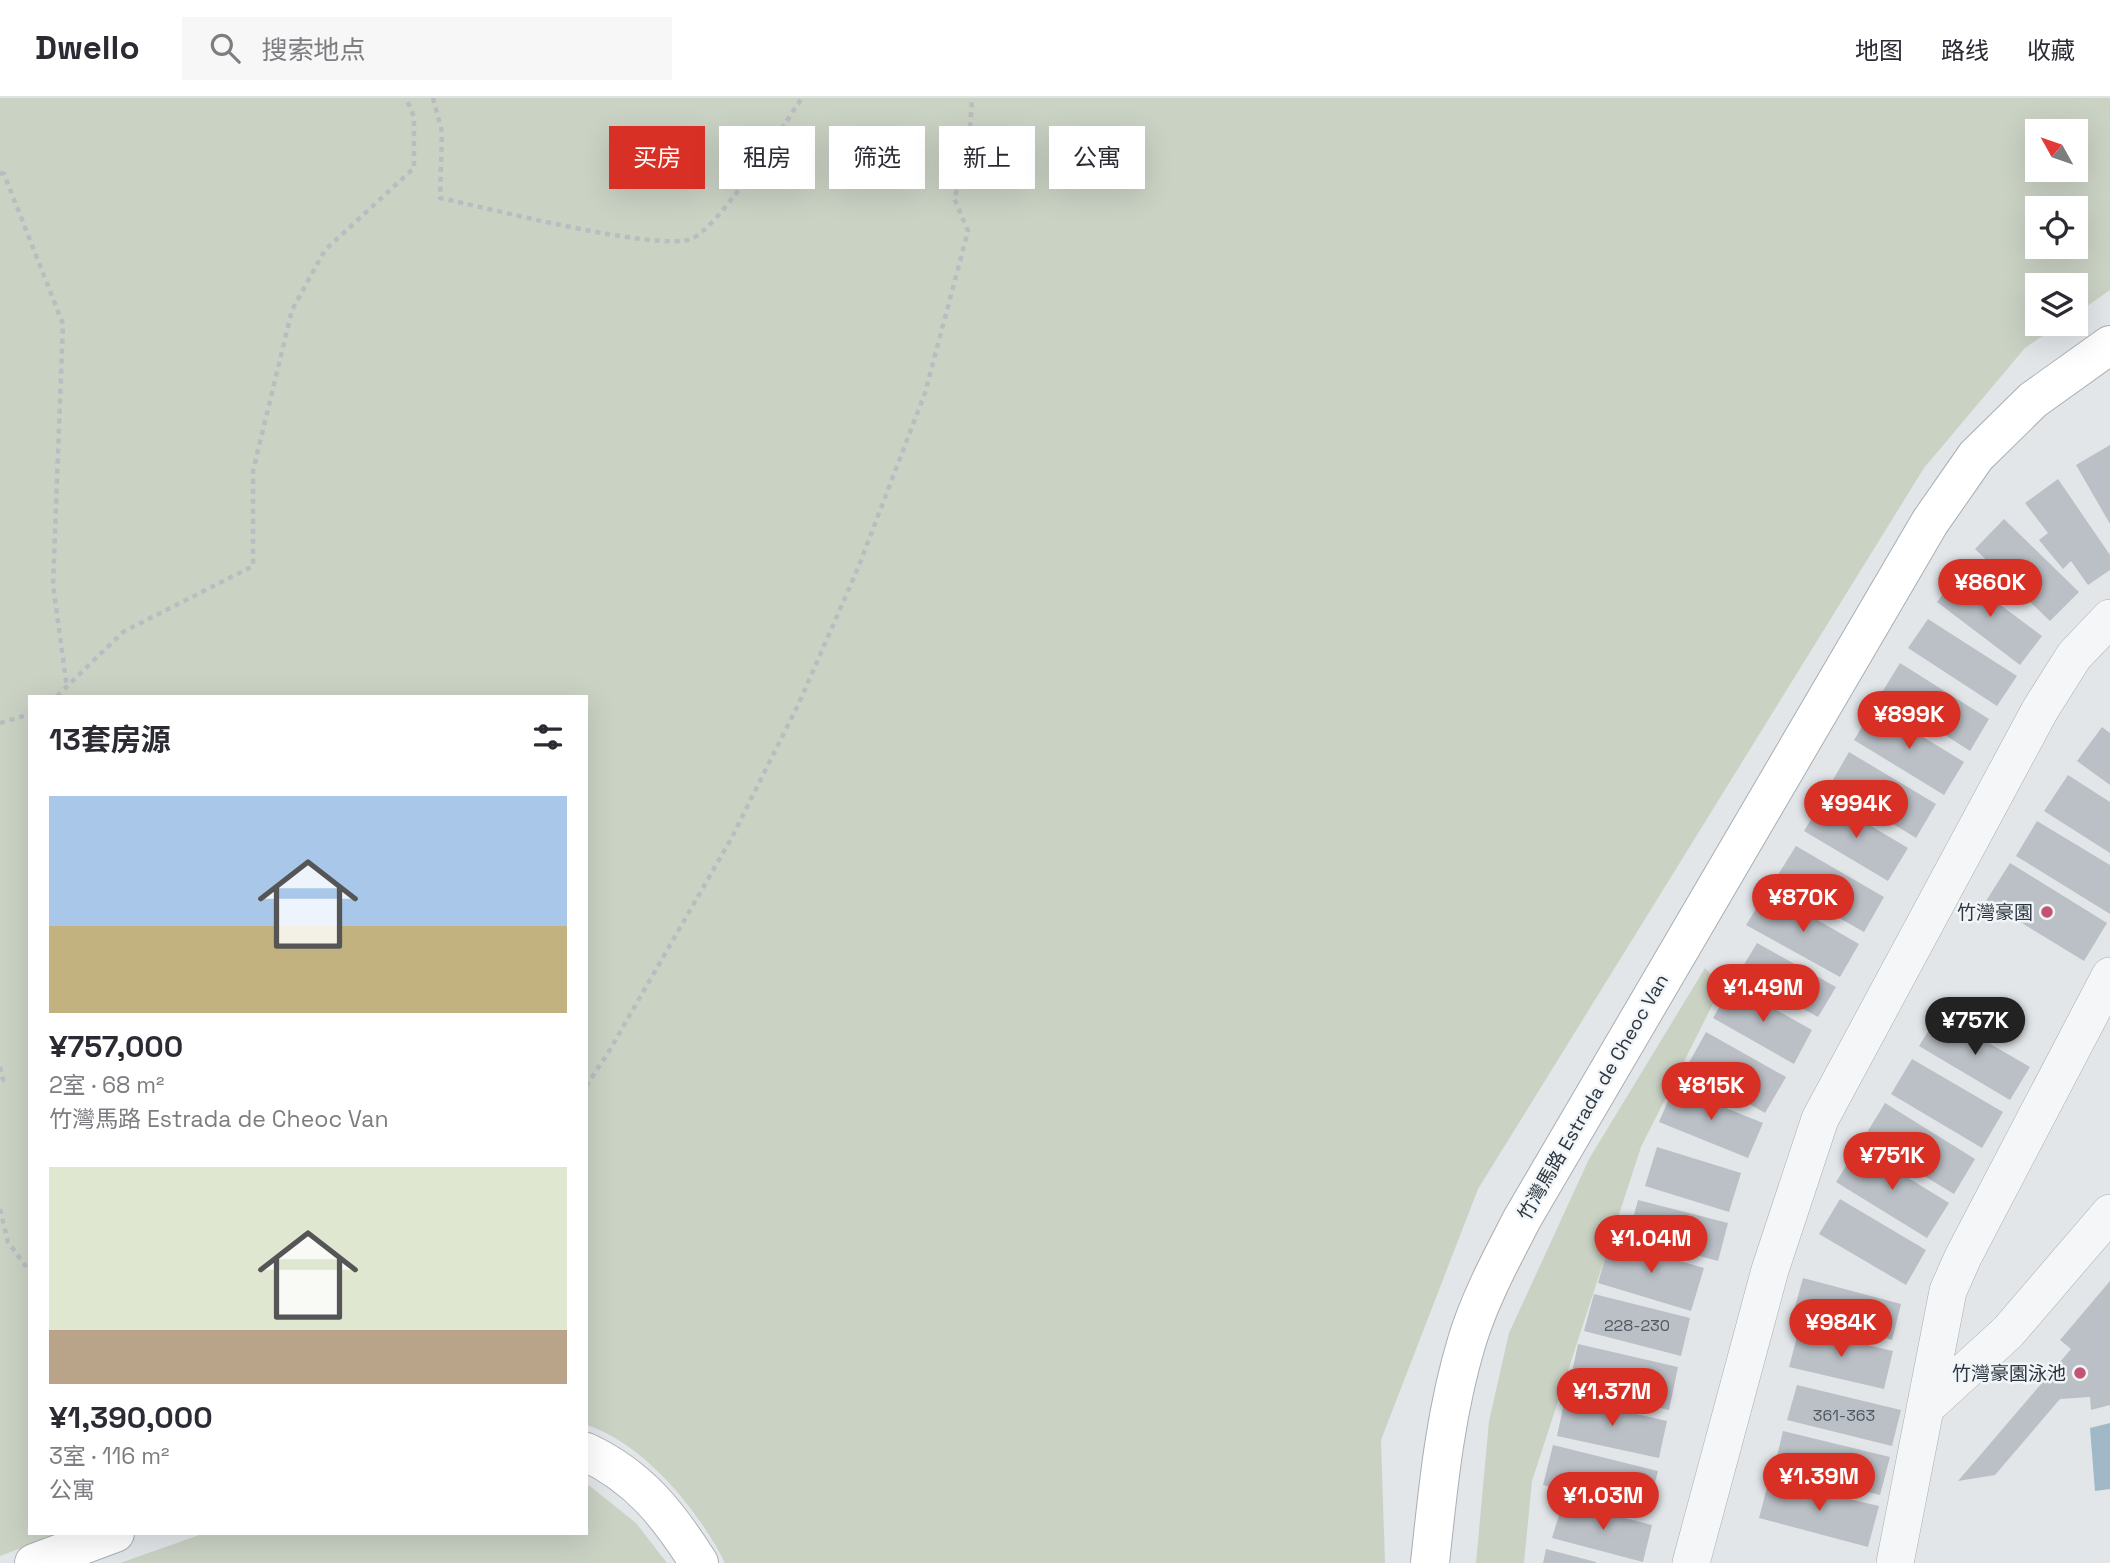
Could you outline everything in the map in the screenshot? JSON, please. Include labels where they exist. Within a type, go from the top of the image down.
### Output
[{"type":"main road","name":"竹灣馬路 Estrada de Cheoc Van","points":[[1430,1563],[1441,1457],[1467,1340],[1491,1280],[1539,1188],[1930,522],[1976,456],[2033,400],[2110,345]]},
{"type":"main road","points":[[588,1453],[617,1467],[655,1500],[699,1563]]},
{"type":"main road","points":[[34,1563],[110,1535]]},
{"type":"street","points":[[1691,1563],[1770,1270],[1819,1119],[2040,710],[2074,656],[2110,618]]},
{"type":"street","points":[[1895,1563],[1945,1302],[1963,1257],[2110,976]]},
{"type":"street","points":[[1925,1408],[2008,1332],[2110,1213]]},
{"type":"path","points":[[58,695],[123,632],[253,566],[253,471],[292,310],[325,250],[414,168],[414,117],[407,98]]},
{"type":"path","points":[[433,98],[442,132],[440,198],[649,241],[691,239],[717,216],[802,98]]},
{"type":"path","points":[[588,1083],[608,1054],[731,839],[799,703],[858,568],[925,393],[968,231],[954,198],[968,159],[972,98]]},
{"type":"path","points":[[0,173],[4,174],[64,324],[54,585],[66,688]]},
{"type":"path","points":[[0,723],[28,715]]},
{"type":"path","points":[[0,1067],[3,1080],[0,1083]]},
{"type":"path","points":[[0,1209],[8,1242],[28,1269]]},
{"type":"shaded area","points":[[0,98],[2110,98],[2110,290],[2088,306],[2088,273],[2025,273],[2025,336],[2042,336],[2025,348],[1924,468],[1478,1189],[1381,1440],[1385,1563],[725,1563],[701,1522],[667,1481],[628,1447],[588,1426],[588,695],[28,695],[28,1535],[57,1535],[0,1556]]},
{"type":"shaded area","points":[[1705,968],[1722,986],[1641,1147],[1532,1481],[1524,1563],[1476,1563],[1489,1421],[1509,1333],[1589,1159]]},
{"type":"shaded area","points":[[588,1485],[636,1523],[667,1563],[120,1563],[199,1535],[588,1535]]},
{"type":"water","points":[[2110,1423],[2110,1489],[2095,1491],[2090,1428]]},
{"type":"building","points":[[2110,445],[2110,524],[2076,465]]},
{"type":"building","points":[[2058,479],[2110,555],[2110,570],[2088,585],[2071,561],[2063,569],[2039,540],[2048,533],[2025,503]]},
{"type":"building","points":[[2004,519],[2079,592],[2050,621],[1975,549]]},
{"type":"building","points":[[1959,574],[2042,636],[2020,665],[1937,602]]},
{"type":"building","points":[[1928,619],[2017,676],[1997,706],[1908,648]]},
{"type":"building","points":[[1900,663],[1989,719],[1970,751],[1881,694]]},
{"type":"building","points":[[1874,707],[1964,762],[1944,795],[1854,740]]},
{"type":"building","points":[[2102,727],[2110,733],[2110,785],[2077,761]]},
{"type":"building","points":[[1849,752],[1936,804],[1916,838],[1830,785]]},
{"type":"building","points":[[2068,775],[2110,802],[2110,853],[2044,811]]},
{"type":"building","points":[[1824,798],[1908,848],[1888,881],[1804,831]]},
{"type":"building","name":"竹灣豪園","points":[[2037,821],[2110,865],[2110,914],[2016,856]]},
{"type":"building","points":[[1796,846],[1884,897],[1864,932],[1774,881]]},
{"type":"building","name":"竹灣豪園","points":[[2010,863],[2107,923],[2084,961],[1986,901]]},
{"type":"building","points":[[1767,891],[1859,944],[1840,977],[1746,925]]},
{"type":"building","points":[[1757,943],[1836,987],[1818,1017],[1739,973]]},
{"type":"building","points":[[1732,985],[1812,1030],[1794,1064],[1713,1018]]},
{"type":"building","points":[[1939,1014],[2030,1067],[2010,1100],[1919,1046]]},
{"type":"building","points":[[1706,1032],[1786,1077],[1765,1113],[1686,1068]]},
{"type":"building","points":[[1912,1059],[2003,1112],[1982,1148],[1891,1094]]},
{"type":"building","points":[[1674,1087],[1763,1123],[1748,1158],[1659,1122]]},
{"type":"building","points":[[1885,1103],[1975,1159],[1954,1194],[1863,1139]]},
{"type":"building","points":[[1657,1147],[1741,1173],[1729,1212],[1645,1186]]},
{"type":"building","points":[[1858,1147],[1949,1203],[1927,1238],[1836,1182]]},
{"type":"building","points":[[1840,1199],[1926,1250],[1906,1285],[1819,1234]]},
{"type":"building","points":[[1638,1200],[1728,1223],[1718,1261],[1628,1237]]},
{"type":"building","points":[[1610,1240],[1704,1268],[1691,1311],[1598,1283]]},
{"type":"building","points":[[1803,1278],[1901,1304],[1892,1340],[1793,1314]]},
{"type":"building","name":"竹灣豪園泳池","points":[[2110,1281],[2110,1405],[2091,1410],[2090,1397],[2060,1399],[1995,1475],[1958,1481],[2071,1349],[2060,1340]]},
{"type":"building","points":[[1594,1294],[1690,1318],[1681,1356],[1584,1331]]},
{"type":"building","points":[[1799,1329],[1893,1351],[1884,1389],[1789,1367]]},
{"type":"building","points":[[1578,1344],[1678,1367],[1669,1410],[1569,1387]]},
{"type":"building","points":[[1797,1385],[1901,1410],[1892,1446],[1787,1420]]},
{"type":"building","points":[[1565,1398],[1667,1421],[1659,1458],[1557,1436]]},
{"type":"building","points":[[1783,1431],[1890,1457],[1880,1495],[1774,1469]]},
{"type":"building","points":[[1553,1445],[1658,1471],[1648,1510],[1543,1485]]},
{"type":"building","points":[[1769,1480],[1879,1506],[1868,1547],[1759,1518]]},
{"type":"building","points":[[1563,1502],[1652,1525],[1643,1562],[1552,1538]]},
{"type":"building","points":[[1546,1549],[1596,1562],[1596,1563],[1543,1563]]},
{"type":"place","name":"竹灣豪園","points":[[2047,912]]},
{"type":"place","name":"竹灣豪園泳池","points":[[2080,1373]]}]
